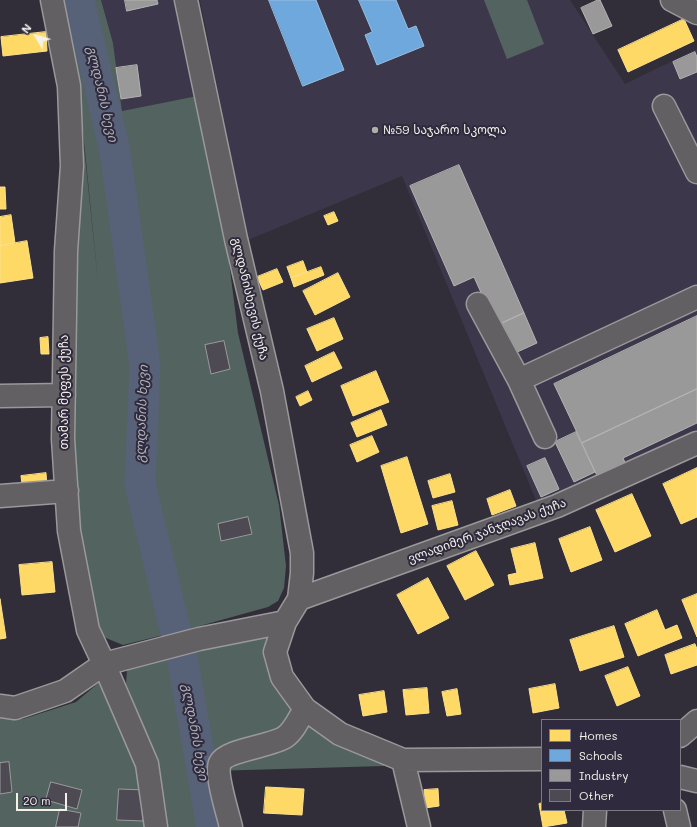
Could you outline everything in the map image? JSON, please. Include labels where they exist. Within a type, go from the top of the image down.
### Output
[{"type":"street","name":"თამარ მეფეს ქუჩა","points":[[52,0],[69,86],[72,166],[66,251],[63,439],[69,531],[88,630],[147,764],[156,827]]},
{"type":"street","name":"გლდანისხევის ქუჩა","points":[[186,0],[234,232],[272,391],[302,553],[302,573],[299,599]]},
{"type":"street","points":[[672,0],[697,13]]},
{"type":"street","points":[[664,106],[697,172]]},
{"type":"street","points":[[519,380],[697,297]]},
{"type":"street","points":[[478,304],[519,380],[545,437]]},
{"type":"street","points":[[0,396],[64,395]]},
{"type":"street","name":"ვლადიმერ ჯანჯღავას ქუჩა","points":[[299,599],[557,506],[697,443]]},
{"type":"street","points":[[0,496],[67,491]]},
{"type":"street","points":[[299,599],[285,622],[275,652],[282,677],[305,709],[340,734],[403,760],[541,759]]},
{"type":"street","points":[[0,706],[15,708],[65,691],[104,664],[199,639],[285,622]]},
{"type":"street","points":[[231,827],[219,777],[220,763],[226,757],[236,753],[284,738],[290,734],[305,709]]},
{"type":"street","points":[[681,735],[697,721]]},
{"type":"street","points":[[403,760],[419,827]]},
{"type":"street","points":[[681,777],[697,781]]},
{"type":"street","points":[[594,827],[595,811]]},
{"type":"street","points":[[675,811],[679,827]]},
{"type":"shaded area","points":[[61,0],[101,0],[113,43],[122,111],[197,96],[226,238],[238,333],[279,505],[286,566],[284,588],[278,601],[268,607],[123,645],[106,638],[94,627],[75,523],[71,249],[84,147],[99,291],[79,92]]},
{"type":"shaded area","points":[[101,0],[176,0],[197,96],[122,111],[113,43]]},
{"type":"shaded area","points":[[200,0],[570,0],[625,84],[697,49],[697,435],[538,505],[402,176],[248,240]]},
{"type":"shaded area","points":[[484,0],[527,0],[544,44],[507,59]]},
{"type":"shaded area","points":[[271,632],[275,685],[385,760],[384,766],[211,771],[220,827],[168,827],[159,768],[126,683],[127,670],[136,663]]},
{"type":"shaded area","points":[[102,680],[148,787],[153,827],[0,827],[0,717],[23,719],[76,702]]},
{"type":"building: Homes","points":[[684,19],[694,41],[628,72],[618,50]]},
{"type":"building: Homes","points":[[46,32],[47,51],[3,56],[1,37]]},
{"type":"building: Homes","points":[[0,187],[5,187],[6,209],[0,209]]},
{"type":"building: Homes","points":[[334,212],[338,221],[328,225],[324,216]]},
{"type":"building: Homes","points":[[11,215],[15,243],[0,246],[0,217]]},
{"type":"building: Homes","points":[[27,241],[33,278],[0,283],[0,246]]},
{"type":"building: Homes","points":[[303,261],[307,272],[291,278],[287,267]]},
{"type":"building: Homes","points":[[321,267],[324,275],[294,287],[291,278]]},
{"type":"building: Homes","points":[[277,269],[283,282],[263,290],[257,277]]},
{"type":"building: Homes","points":[[338,273],[350,297],[315,315],[303,291]]},
{"type":"building: Homes","points":[[334,318],[343,339],[317,351],[307,329]]},
{"type":"building: Homes","points":[[48,337],[49,354],[41,354],[40,338]]},
{"type":"building: Homes","points":[[334,352],[342,368],[312,382],[305,366]]},
{"type":"building: Homes","points":[[376,371],[389,402],[353,416],[341,386]]},
{"type":"building: Homes","points":[[308,391],[312,400],[300,406],[296,397]]},
{"type":"building: Homes","points":[[381,410],[387,425],[357,437],[351,423]]},
{"type":"building: Homes","points":[[372,436],[379,452],[357,462],[350,445]]},
{"type":"building: Homes","points":[[407,457],[428,524],[401,533],[381,466]]},
{"type":"building: Homes","points":[[697,468],[697,517],[681,524],[663,484]]},
{"type":"building: Homes","points":[[46,473],[47,488],[23,492],[21,476]]},
{"type":"building: Homes","points":[[450,474],[455,492],[433,498],[428,481]]},
{"type":"building: Homes","points":[[510,490],[516,506],[492,515],[487,499]]},
{"type":"building: Homes","points":[[632,494],[651,536],[615,552],[596,510]]},
{"type":"building: Homes","points":[[452,501],[458,525],[438,530],[432,506]]},
{"type":"building: Homes","points":[[590,527],[602,560],[571,572],[559,539]]},
{"type":"building: Homes","points":[[535,543],[543,578],[510,585],[508,575],[517,573],[511,549]]},
{"type":"building: Homes","points":[[476,551],[494,585],[465,600],[447,566]]},
{"type":"building: Homes","points":[[52,562],[55,592],[22,595],[19,565]]},
{"type":"building: Homes","points":[[428,578],[449,618],[418,634],[397,595]]},
{"type":"building: Homes","points":[[697,594],[697,637],[682,600]]},
{"type":"building: Homes","points":[[0,599],[6,638],[0,639]]},
{"type":"building: Homes","points":[[657,610],[665,630],[677,625],[682,638],[638,656],[625,624]]},
{"type":"building: Homes","points":[[614,626],[624,657],[580,671],[570,640]]},
{"type":"building: Homes","points":[[695,644],[697,649],[697,665],[671,674],[665,655]]},
{"type":"building: Homes","points":[[628,667],[640,696],[617,706],[605,676]]},
{"type":"building: Homes","points":[[555,684],[559,708],[533,713],[529,689]]},
{"type":"building: Homes","points":[[427,688],[429,713],[406,715],[403,690]]},
{"type":"building: Homes","points":[[457,689],[461,714],[447,716],[442,692]]},
{"type":"building: Homes","points":[[384,691],[387,712],[363,716],[359,695]]},
{"type":"building: Homes","points":[[266,787],[304,789],[302,815],[264,813]]},
{"type":"building: Homes","points":[[438,789],[439,806],[425,808],[424,790]]},
{"type":"building: Homes","points":[[541,803],[541,811],[564,811],[567,823],[543,827],[539,804]]},
{"type":"building: Schools","points":[[269,0],[316,0],[344,70],[303,86]]},
{"type":"building: Schools","points":[[359,0],[396,0],[408,29],[416,26],[424,46],[377,65],[365,35],[372,32]]},
{"type":"building: Industry","points":[[125,0],[157,0],[158,4],[127,11]]},
{"type":"building: Industry","points":[[600,0],[612,26],[593,34],[581,8]]},
{"type":"building: Industry","points":[[695,52],[697,57],[697,72],[680,79],[673,62]]},
{"type":"building: Industry","points":[[137,65],[141,96],[121,99],[116,68]]},
{"type":"building: Industry","points":[[459,165],[524,313],[496,326],[474,277],[454,286],[410,186]]},
{"type":"building: Industry","points":[[524,313],[537,343],[515,353],[502,323]]},
{"type":"building: Industry","points":[[697,316],[697,389],[582,443],[554,384]]},
{"type":"building: Industry","points":[[697,389],[697,423],[623,458],[627,467],[599,480],[582,443]]},
{"type":"building: Industry","points":[[576,432],[595,472],[574,482],[555,442]]},
{"type":"building: Industry","points":[[545,458],[559,489],[541,497],[527,466]]},
{"type":"building: Other","points":[[224,341],[230,369],[211,374],[205,345]]},
{"type":"building: Other","points":[[248,517],[252,534],[221,541],[218,524]]},
{"type":"building: Other","points":[[9,762],[12,792],[0,794],[0,763]]},
{"type":"building: Other","points":[[51,782],[82,790],[77,809],[46,800]]},
{"type":"building: Other","points":[[119,789],[145,790],[143,821],[117,820]]},
{"type":"building: Other","points":[[60,809],[81,813],[78,827],[56,827]]},
{"type":"waterway","name":"გლდანის ხევი","points":[[79,0],[115,151],[145,365],[140,484],[183,662],[212,827]]},
{"type":"place","name":"№59 საჯარო სკოლა","points":[[375,130]]}]
